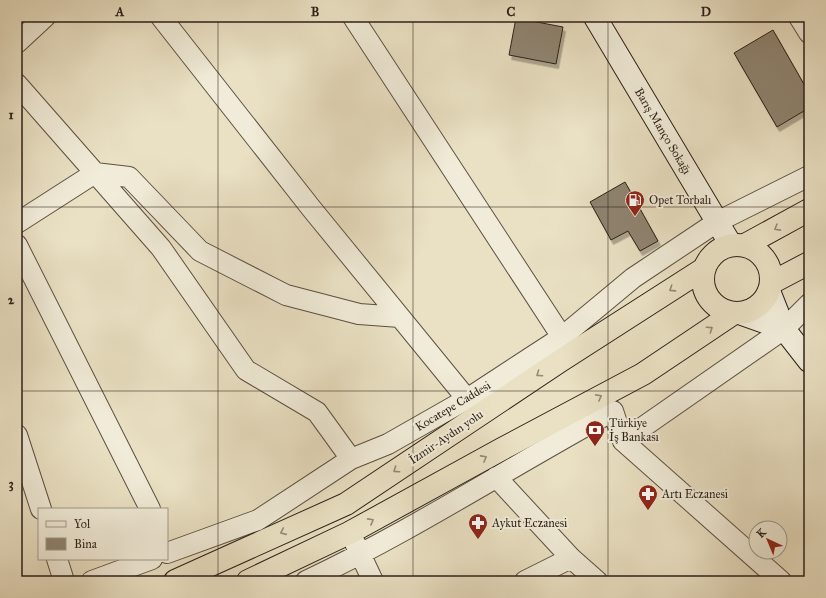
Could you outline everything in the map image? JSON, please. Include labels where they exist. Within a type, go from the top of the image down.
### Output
[{"type":"highway","points":[[737,313],[720,308],[708,297],[703,283],[705,268],[715,253],[738,245],[809,210]]},
{"type":"highway","points":[[738,245],[754,249],[768,263],[771,273],[770,287]]},
{"type":"highway","points":[[248,581],[349,533],[643,374],[737,313],[749,311],[757,306],[770,287],[809,263]]},
{"type":"highway","name":"İzmir-Aydın yolu","points":[[179,579],[346,504],[560,360],[705,268]]},
{"type":"street","points":[[17,43],[45,17]]},
{"type":"street","points":[[160,17],[311,208],[467,399]]},
{"type":"street","points":[[353,17],[562,337],[560,360]]},
{"type":"street","name":"Barış Manço Sokağı","points":[[596,17],[717,222],[738,245]]},
{"type":"street","points":[[799,17],[809,33]]},
{"type":"street","points":[[17,84],[160,248],[246,370],[316,412],[351,459]]},
{"type":"street","points":[[17,223],[95,173],[129,177],[200,251],[286,295],[359,314],[400,317]]},
{"type":"street","name":"Kocatepe Caddesi","points":[[169,549],[258,520],[351,459],[388,444],[467,399],[562,337],[633,278],[717,222],[809,176]]},
{"type":"street","points":[[17,245],[149,508]]},
{"type":"street","points":[[770,287],[784,330],[809,361]]},
{"type":"street","points":[[623,441],[784,330],[809,304]]},
{"type":"street","points":[[737,313],[784,330]]},
{"type":"street","points":[[306,581],[362,555],[613,411],[623,441],[781,581]]},
{"type":"street","points":[[17,435],[41,508]]},
{"type":"street","points":[[496,477],[571,558],[597,581]]},
{"type":"street","points":[[349,533],[362,555],[373,581]]},
{"type":"street","points":[[169,549],[179,579]]},
{"type":"street","points":[[525,581],[571,558]]},
{"type":"street","points":[[57,560],[64,581]]},
{"type":"street","points":[[92,581],[149,560]]},
{"type":"building","points":[[516,18],[563,27],[556,64],[509,55]]},
{"type":"building","points":[[773,30],[809,93],[809,108],[777,127],[734,53]]},
{"type":"building","points":[[625,182],[658,241],[640,251],[628,231],[611,240],[590,202]]},
{"type":"place","name":"Opet Torbalı","points":[[635,217]]},
{"type":"place","name":"Türkiye İş Bankası","points":[[595,447]]},
{"type":"place","name":"Artı Eczanesi","points":[[648,511]]},
{"type":"place","name":"Aykut Eczanesi","points":[[478,540]]}]
